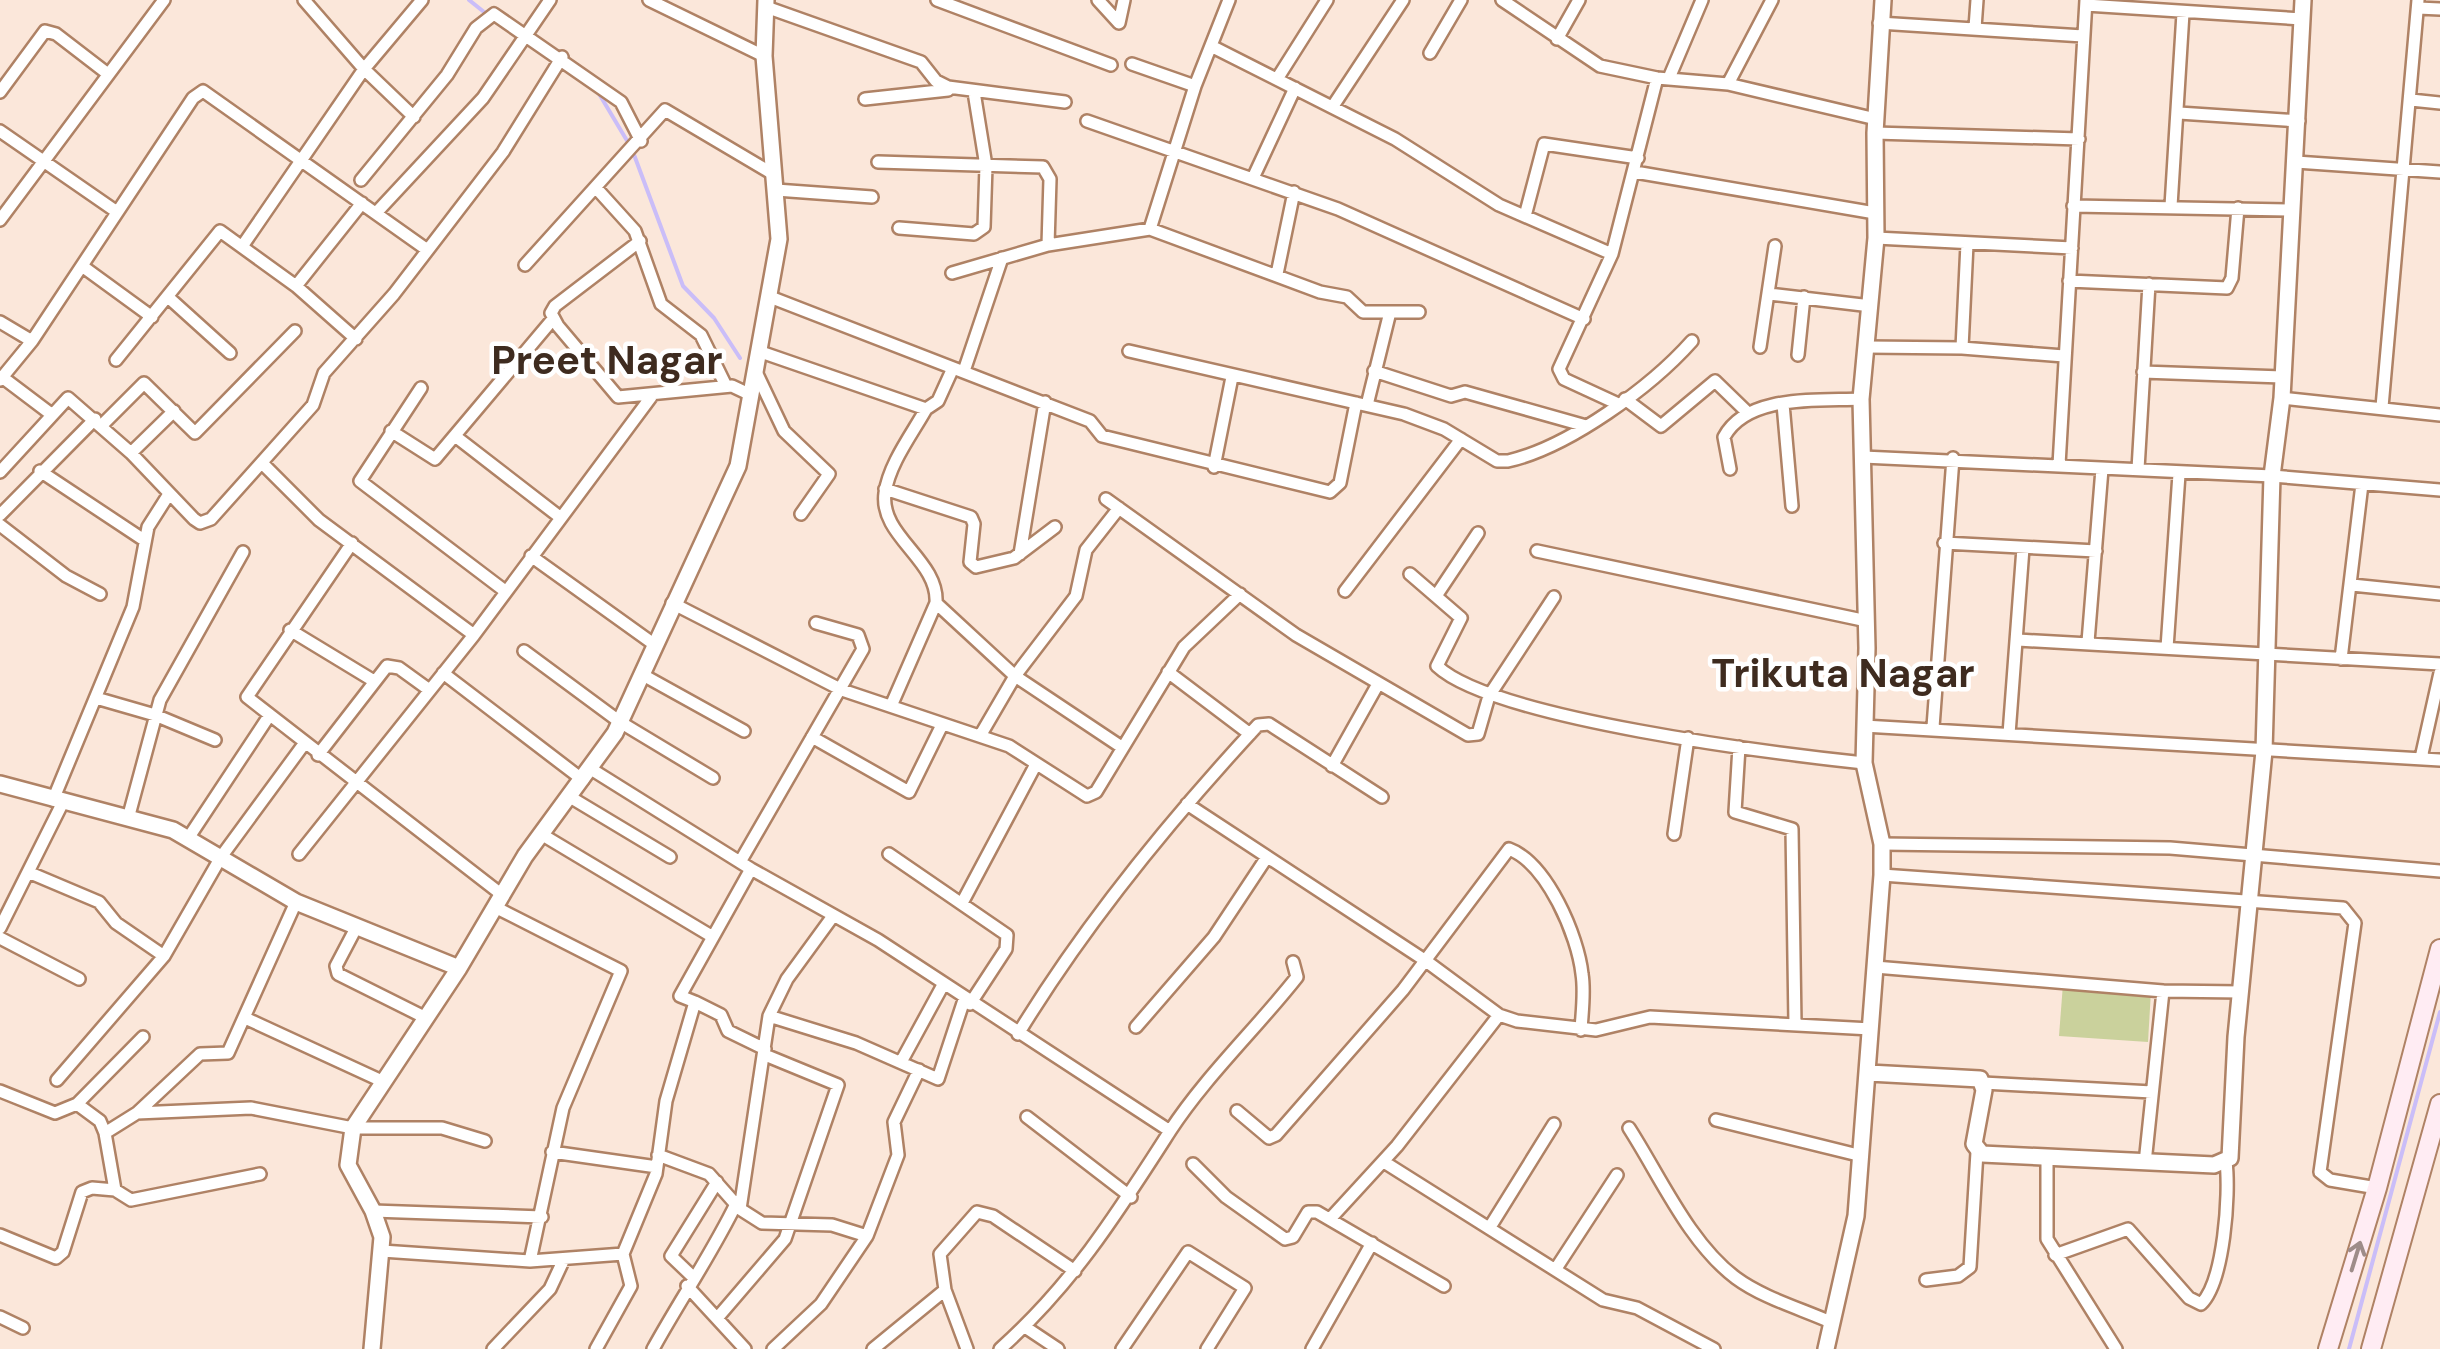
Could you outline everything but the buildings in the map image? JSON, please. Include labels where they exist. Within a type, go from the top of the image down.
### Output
[{"type":"main road","points":[[2328,1349],[2378,1188],[2440,950]]},
{"type":"main road","points":[[2372,1349],[2440,1104]]},
{"type":"street","points":[[0,220],[164,0]]},
{"type":"street","points":[[304,0],[364,70],[414,117]]},
{"type":"street","points":[[244,245],[300,158],[364,70],[422,0]]},
{"type":"street","points":[[376,213],[483,98],[523,34],[550,0]]},
{"type":"street","points":[[649,0],[764,56]]},
{"type":"street","points":[[937,0],[967,5],[1111,65]]},
{"type":"street","points":[[1098,0],[1119,23],[1124,0]]},
{"type":"street","points":[[1150,228],[1195,86],[1229,0]]},
{"type":"street","points":[[1278,79],[1327,0]]},
{"type":"street","points":[[1333,106],[1404,0]]},
{"type":"street","points":[[1430,52],[1461,0]]},
{"type":"street","points":[[1502,0],[1600,66],[1663,78],[1728,84],[1875,126],[2080,139]]},
{"type":"street","points":[[1557,39],[1579,0]]},
{"type":"street","points":[[1702,0],[1663,78],[1612,254],[1558,369],[1560,375],[1620,401],[1661,426],[1715,381],[1748,413]]},
{"type":"street","points":[[1728,84],[1772,0]]},
{"type":"street","points":[[1826,1349],[1848,1261],[1862,1156],[1882,875],[1882,844],[1864,763],[1867,621],[1861,399],[1876,238],[1875,126],[1882,0]]},
{"type":"street","points":[[1975,28],[1976,0]]},
{"type":"street","points":[[2055,1255],[2128,1229],[2189,1298],[2200,1304],[2210,1292],[2222,1240],[2264,751],[2272,476],[2282,398],[2303,0]]},
{"type":"street","points":[[2059,465],[2086,3],[2184,13],[2302,18]]},
{"type":"street","points":[[372,1349],[382,1251],[373,1210],[348,1166],[353,1128],[459,968],[540,834],[587,775],[620,722],[732,481],[779,239],[764,56],[766,4],[921,62],[936,82],[974,92],[1065,102]]},
{"type":"street","points":[[2382,408],[2418,4],[2440,9]]},
{"type":"street","points":[[2171,206],[2184,13]]},
{"type":"street","points":[[361,180],[414,117],[486,19],[523,34],[622,102],[636,147]]},
{"type":"street","points":[[1880,23],[2083,36]]},
{"type":"street","points":[[0,92],[44,31],[56,34],[108,74]]},
{"type":"street","points":[[1211,46],[1395,139],[1478,194],[1612,254]]},
{"type":"street","points":[[0,472],[68,398],[131,453],[194,519],[205,522],[263,464],[314,404],[324,374],[504,152],[558,61]]},
{"type":"street","points":[[1132,64],[1195,86]]},
{"type":"street","points":[[1253,178],[1295,88]]},
{"type":"street","points":[[865,100],[958,89]]},
{"type":"street","points":[[51,414],[1,379],[32,341],[193,98],[202,91],[426,249]]},
{"type":"street","points":[[899,228],[980,232],[985,222],[986,166],[974,92]]},
{"type":"street","points":[[2411,100],[2440,104]]},
{"type":"street","points":[[525,266],[669,110],[774,182],[872,198]]},
{"type":"street","points":[[2178,113],[2299,120]]},
{"type":"street","points":[[1086,121],[1294,192],[1584,319]]},
{"type":"street","points":[[0,131],[117,212]]},
{"type":"street","points":[[1525,216],[1544,144],[1638,158]]},
{"type":"street","points":[[878,162],[1035,165],[1048,172],[1048,245]]},
{"type":"street","points":[[2296,162],[2440,172]]},
{"type":"street","points":[[1634,172],[1875,213]]},
{"type":"street","points":[[597,189],[640,240],[661,304],[701,335],[726,386]]},
{"type":"street","points":[[1276,274],[1294,192]]},
{"type":"street","points":[[296,286],[362,203]]},
{"type":"street","points":[[2073,206],[2292,210]]},
{"type":"street","points":[[2069,281],[2227,288],[2232,278],[2238,208]]},
{"type":"street","points":[[952,273],[1048,245],[1150,228],[1320,292],[1348,297],[1362,312],[1419,312]]},
{"type":"street","points":[[116,360],[220,231],[244,245],[356,338]]},
{"type":"street","points":[[1876,238],[2072,248]]},
{"type":"street","points":[[391,431],[435,460],[553,319],[555,306],[640,240]]},
{"type":"street","points":[[1962,348],[1967,244]]},
{"type":"street","points":[[1760,347],[1775,246]]},
{"type":"street","points":[[890,706],[936,603],[934,581],[888,514],[885,489],[926,409],[938,401],[959,369],[1002,258]]},
{"type":"street","points":[[82,266],[152,316]]},
{"type":"street","points":[[2138,470],[2148,284]]},
{"type":"street","points":[[1769,294],[1871,306]]},
{"type":"street","points":[[168,298],[230,353]]},
{"type":"street","points":[[770,298],[1090,420],[1102,436],[1335,492],[1390,312]]},
{"type":"street","points":[[1798,355],[1804,298]]},
{"type":"street","points":[[553,319],[618,397],[651,397],[726,386],[753,375],[926,409]]},
{"type":"street","points":[[0,322],[32,341]]},
{"type":"street","points":[[0,515],[40,471],[144,383],[195,433],[295,331]]},
{"type":"street","points":[[1129,350],[1424,421],[1496,461],[1508,461],[1567,438],[1586,426],[1658,378],[1692,341]]},
{"type":"street","points":[[1867,347],[1962,348],[2064,356]]},
{"type":"street","points":[[1374,371],[1452,396],[1464,392],[1586,426]]},
{"type":"street","points":[[2143,372],[2282,377]]},
{"type":"street","points":[[753,375],[784,432],[828,474],[801,514]]},
{"type":"street","points":[[1214,466],[1232,377]]},
{"type":"street","points":[[421,388],[359,478],[505,590]]},
{"type":"street","points":[[300,854],[474,635],[651,397]]},
{"type":"street","points":[[2282,398],[2440,414]]},
{"type":"street","points":[[1730,469],[1724,438],[1748,413],[1783,404],[1861,399]]},
{"type":"street","points":[[1020,554],[1045,402]]},
{"type":"street","points":[[1783,404],[1792,506]]},
{"type":"street","points":[[131,453],[174,411]]},
{"type":"street","points":[[455,436],[560,518]]},
{"type":"street","points":[[1345,591],[1460,439]]},
{"type":"street","points":[[1862,457],[1953,458],[2180,474],[2272,476],[2440,490]]},
{"type":"street","points":[[1933,727],[1953,458]]},
{"type":"street","points":[[263,464],[306,509],[474,635]]},
{"type":"street","points":[[2088,642],[2102,468]]},
{"type":"street","points":[[40,471],[144,540]]},
{"type":"street","points":[[2167,648],[2180,474]]},
{"type":"street","points":[[2342,660],[2362,484]]},
{"type":"street","points":[[885,489],[970,517],[974,524],[970,562],[976,566],[1020,554],[1055,526]]},
{"type":"street","points":[[0,928],[4,910],[28,872],[58,801],[133,608],[144,540],[169,494]]},
{"type":"street","points":[[1106,499],[1296,636],[1473,736],[1482,725],[1489,696],[1554,596]]},
{"type":"street","points":[[980,736],[1014,676],[1076,596],[1086,550],[1119,508]]},
{"type":"street","points":[[0,525],[57,570],[100,594]]},
{"type":"street","points":[[1436,596],[1478,534]]},
{"type":"street","points":[[352,543],[247,697],[356,781],[498,901],[620,971],[562,1108],[530,1261]]},
{"type":"street","points":[[1944,543],[2096,551]]},
{"type":"street","points":[[2010,734],[2023,548]]},
{"type":"street","points":[[1537,551],[1867,621]]},
{"type":"street","points":[[128,815],[155,715],[187,646],[243,552]]},
{"type":"street","points":[[531,556],[655,645]]},
{"type":"street","points":[[1410,574],[1461,618],[1437,666],[1489,696],[1688,738],[1864,763]]},
{"type":"street","points":[[2352,585],[2440,594]]},
{"type":"street","points":[[672,603],[842,690],[1008,746],[1081,794],[1092,796],[1120,746],[1195,634],[1240,594]]},
{"type":"street","points":[[936,603],[1014,676],[1120,746]]},
{"type":"street","points":[[718,1316],[778,1252],[838,1085],[765,1052],[728,1030],[722,1015],[680,996],[812,738],[863,649],[862,638],[816,623]]},
{"type":"street","points":[[290,630],[374,681]]},
{"type":"street","points":[[2018,640],[2440,664]]},
{"type":"street","points":[[524,651],[620,722],[712,778]]},
{"type":"street","points":[[318,755],[374,681],[394,665],[428,689]]},
{"type":"street","points":[[1168,672],[1250,734]]},
{"type":"street","points":[[443,673],[587,775],[833,916],[1170,1132]]},
{"type":"street","points":[[2421,758],[2440,674]]},
{"type":"street","points":[[643,675],[744,731]]},
{"type":"street","points":[[1332,766],[1378,684]]},
{"type":"street","points":[[96,698],[155,715],[215,740]]},
{"type":"street","points":[[189,837],[268,716]]},
{"type":"street","points":[[1018,1034],[1046,989],[1187,804],[1264,722],[1382,798]]},
{"type":"street","points":[[812,738],[909,792],[942,725]]},
{"type":"street","points":[[1864,726],[1933,727],[2440,760]]},
{"type":"street","points":[[1674,834],[1688,738]]},
{"type":"street","points":[[57,1080],[164,956],[222,857],[304,744]]},
{"type":"street","points":[[1740,747],[1735,812],[1787,825],[1793,834],[1795,1024]]},
{"type":"street","points":[[962,903],[1035,766]]},
{"type":"street","points":[[0,784],[128,815],[189,837],[296,902],[459,968]]},
{"type":"street","points":[[570,797],[670,856]]},
{"type":"street","points":[[1187,804],[1426,961],[1499,1015],[1580,1030],[1650,1017],[1871,1029]]},
{"type":"street","points":[[540,834],[713,937]]},
{"type":"street","points":[[1882,844],[2130,847],[2440,871]]},
{"type":"street","points":[[1237,1111],[1269,1138],[1276,1136],[1426,961],[1504,850],[1514,850],[1555,896],[1573,938],[1582,974],[1580,1030]]},
{"type":"street","points":[[769,1016],[901,1062],[938,1079],[967,1002],[1009,940],[1002,930],[889,854]]},
{"type":"street","points":[[1136,1027],[1214,937],[1267,857]]},
{"type":"street","points":[[28,872],[103,905],[116,923],[164,956]]},
{"type":"street","points":[[1882,875],[2343,908],[2353,917],[2334,1094],[2319,1166],[2322,1176],[2330,1180],[2378,1188]]},
{"type":"street","points":[[105,1132],[137,1113],[200,1054],[226,1056],[296,902]]},
{"type":"street","points":[[652,1349],[738,1207],[769,1016],[787,979],[833,916]]},
{"type":"street","points":[[356,928],[336,966],[338,974],[426,1018]]},
{"type":"street","points":[[0,938],[78,980]]},
{"type":"street","points":[[1000,1349],[1075,1271],[1131,1196],[1170,1132],[1297,976],[1293,962]]},
{"type":"street","points":[[1875,967],[2163,991],[2241,992]]},
{"type":"street","points":[[901,1062],[943,985]]},
{"type":"street","points":[[2145,1163],[2163,991]]},
{"type":"street","points":[[596,1349],[631,1286],[624,1254],[657,1161],[666,1102],[695,1002]]},
{"type":"street","points":[[1330,1220],[1384,1162],[1499,1015]]},
{"type":"street","points":[[245,1018],[384,1082]]},
{"type":"street","points":[[0,1091],[55,1113],[76,1104],[143,1037]]},
{"type":"street","points":[[773,1349],[822,1304],[867,1236],[898,1155],[894,1122],[919,1070]]},
{"type":"street","points":[[1869,1073],[2152,1092]]},
{"type":"street","points":[[1926,1280],[1958,1276],[1970,1267],[1983,1083]]},
{"type":"street","points":[[76,1104],[100,1122],[105,1132],[115,1190]]},
{"type":"street","points":[[137,1113],[251,1108],[353,1128],[427,1126],[485,1141]]},
{"type":"street","points":[[1027,1117],[1131,1196]]},
{"type":"street","points":[[1716,1120],[1862,1156]]},
{"type":"street","points":[[1490,1226],[1554,1124]]},
{"type":"street","points":[[1629,1128],[1704,1245],[1724,1268],[1751,1287],[1833,1323]]},
{"type":"street","points":[[552,1152],[691,1164],[717,1182],[738,1207],[762,1224],[832,1225],[867,1236]]},
{"type":"street","points":[[1977,1152],[2048,1160],[2226,1162]]},
{"type":"street","points":[[2048,1160],[2044,1225],[2055,1255],[2109,1346]]},
{"type":"street","points":[[1384,1162],[1604,1300],[1638,1308],[1714,1349]]},
{"type":"street","points":[[1193,1164],[1226,1197],[1286,1239],[1293,1237],[1308,1212],[1330,1220],[1444,1286]]},
{"type":"street","points":[[0,1235],[56,1258],[63,1252],[82,1192],[92,1188],[115,1190],[131,1200],[260,1174]]},
{"type":"street","points":[[1557,1267],[1617,1175]]},
{"type":"street","points":[[717,1182],[671,1256],[745,1349]]},
{"type":"street","points":[[373,1210],[542,1217]]},
{"type":"street","points":[[967,1349],[945,1290],[940,1254],[977,1212],[993,1216],[1075,1271]]},
{"type":"street","points":[[1312,1349],[1372,1244]]},
{"type":"street","points":[[382,1251],[530,1261],[624,1254]]},
{"type":"street","points":[[1122,1349],[1188,1252],[1244,1288],[1207,1349]]},
{"type":"street","points":[[493,1349],[550,1289],[564,1259]]},
{"type":"street","points":[[873,1349],[945,1290]]},
{"type":"street","points":[[0,1316],[23,1328]]},
{"type":"street","points":[[1025,1327],[1058,1349]]},
{"type":"green space","points":[[2063,984],[2151,991],[2148,1042],[2059,1036]]},
{"type":"waterway","points":[[469,0],[504,28]]},
{"type":"waterway","points":[[598,92],[629,144]]},
{"type":"waterway","points":[[633,152],[683,286],[714,318],[740,358]]},
{"type":"waterway","points":[[2349,1349],[2440,1012]]},
{"type":"district","name":"Preet Nagar","points":[[607,360]]},
{"type":"district","name":"Trikuta Nagar","points":[[1843,673]]}]
